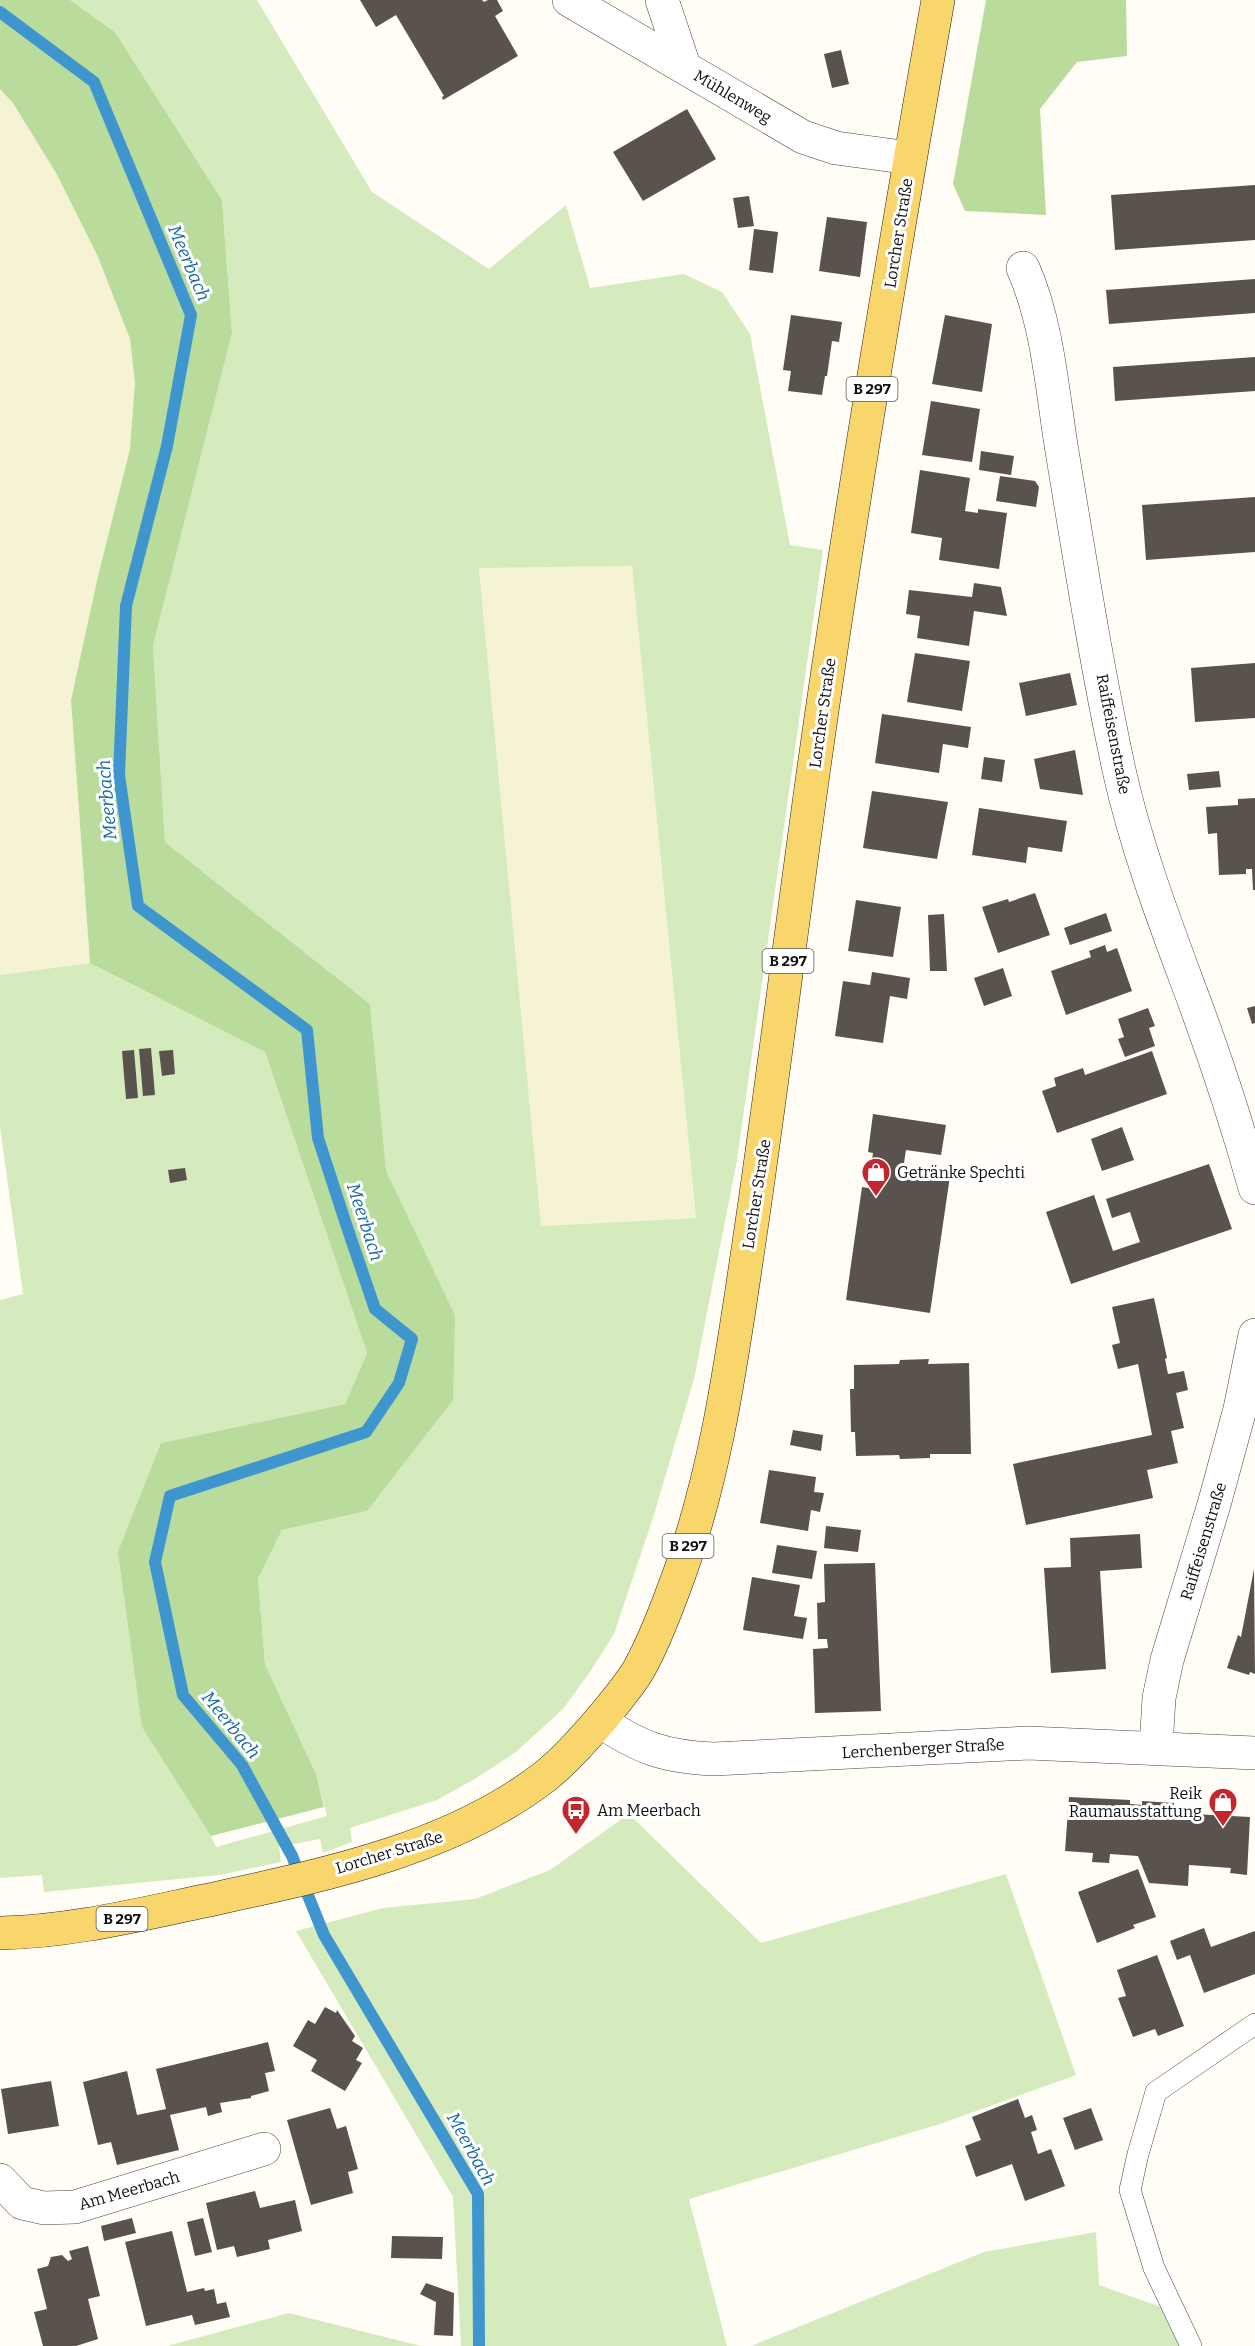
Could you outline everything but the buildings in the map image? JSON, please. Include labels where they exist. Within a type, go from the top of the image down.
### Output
[{"type":"main road","name":"Lorcher Straße","points":[[0,1933],[27,1932],[121,1919],[242,1893],[366,1862],[442,1837],[504,1804],[547,1775],[600,1721],[637,1672],[660,1625],[684,1562],[706,1485],[726,1395],[769,1105],[843,568],[938,0]]},
{"type":"street","name":"Mühlenweg","points":[[568,0],[802,137],[836,148],[910,158]]},
{"type":"street","points":[[662,0],[684,66]]},
{"type":"street","name":"Raiffeisenstraße","points":[[1023,268],[1031,286],[1045,348],[1088,606],[1125,792],[1156,899],[1210,1047],[1255,1188]]},
{"type":"street","name":"Raiffeisenstraße","points":[[1156,1747],[1159,1698],[1167,1660],[1231,1443],[1255,1335]]},
{"type":"street","name":"Lerchenberger Straße","points":[[600,1721],[629,1741],[663,1754],[714,1759],[1028,1743],[1255,1753]]},
{"type":"street","name":"Am Meerbach","points":[[0,2180],[22,2203],[44,2208],[75,2206],[264,2149]]},
{"type":"lane","points":[[1191,2346],[1154,2268],[1130,2190],[1156,2092],[1255,2024]]},
{"type":"shaded area","points":[[0,89],[13,103],[56,173],[98,257],[130,339],[135,383],[130,449],[98,576],[71,700],[90,963],[0,975]]},
{"type":"shaded area","points":[[632,566],[696,1218],[540,1226],[479,567]]},
{"type":"green space","points":[[0,0],[70,0],[115,32],[222,200],[232,333],[153,646],[165,842],[370,1004],[386,1171],[455,1315],[453,1400],[367,1511],[282,1530],[258,1579],[265,1664],[316,1774],[324,1807],[211,1836],[142,1727],[118,1552],[161,1443],[345,1404],[367,1353],[265,1052],[90,963],[71,700],[98,576],[130,449],[135,383],[130,339],[98,257],[56,173],[13,103],[0,89]]},
{"type":"green space","points":[[70,0],[257,0],[372,192],[489,269],[566,205],[590,288],[684,274],[722,292],[750,334],[790,545],[823,550],[737,1160],[694,1379],[653,1518],[614,1634],[563,1709],[516,1752],[437,1800],[350,1828],[352,1842],[323,1853],[320,1839],[279,1847],[281,1862],[220,1875],[44,1892],[42,1875],[0,1878],[0,1300],[23,1294],[0,1127],[0,975],[90,963],[265,1052],[367,1353],[345,1404],[161,1443],[211,1836],[216,1847],[327,1816],[316,1774],[265,1664],[258,1579],[282,1530],[367,1511],[455,1315],[385,1171],[370,1004],[165,842],[153,646],[232,333],[222,200],[115,32]],"holes":[[[632,566],[696,1218],[541,1226],[479,568]]]},
{"type":"green space","points":[[986,0],[1126,0],[1127,56],[1077,62],[1040,109],[1046,215],[965,211],[953,184]]},
{"type":"green space","points":[[629,1814],[761,1943],[1006,1874],[1076,2075],[940,2124],[689,2199],[727,2346],[461,2346],[453,2197],[296,1931],[383,1908],[475,1899],[550,1870]]},
{"type":"green space","points":[[1096,2232],[1099,2285],[1161,2307],[1180,2346],[751,2346],[984,2252]]},
{"type":"green space","points":[[289,2313],[421,2346],[167,2346]]},
{"type":"waterway","name":"Meerbach","points":[[0,12],[94,82],[191,315],[167,446],[126,606],[119,775],[138,906],[307,1030],[318,1138],[347,1227],[375,1309],[412,1339],[399,1383],[366,1432],[170,1496],[155,1562],[183,1695],[242,1765],[292,1856],[324,1935],[478,2194],[479,2346]]},
{"type":"place","name":"Getränke Spechti","points":[[876,1198]]},
{"type":"place","name":"Reik Raumausstattung","points":[[1223,1828]]},
{"type":"place","name":"Am Meerbach","points":[[576,1836]]}]
